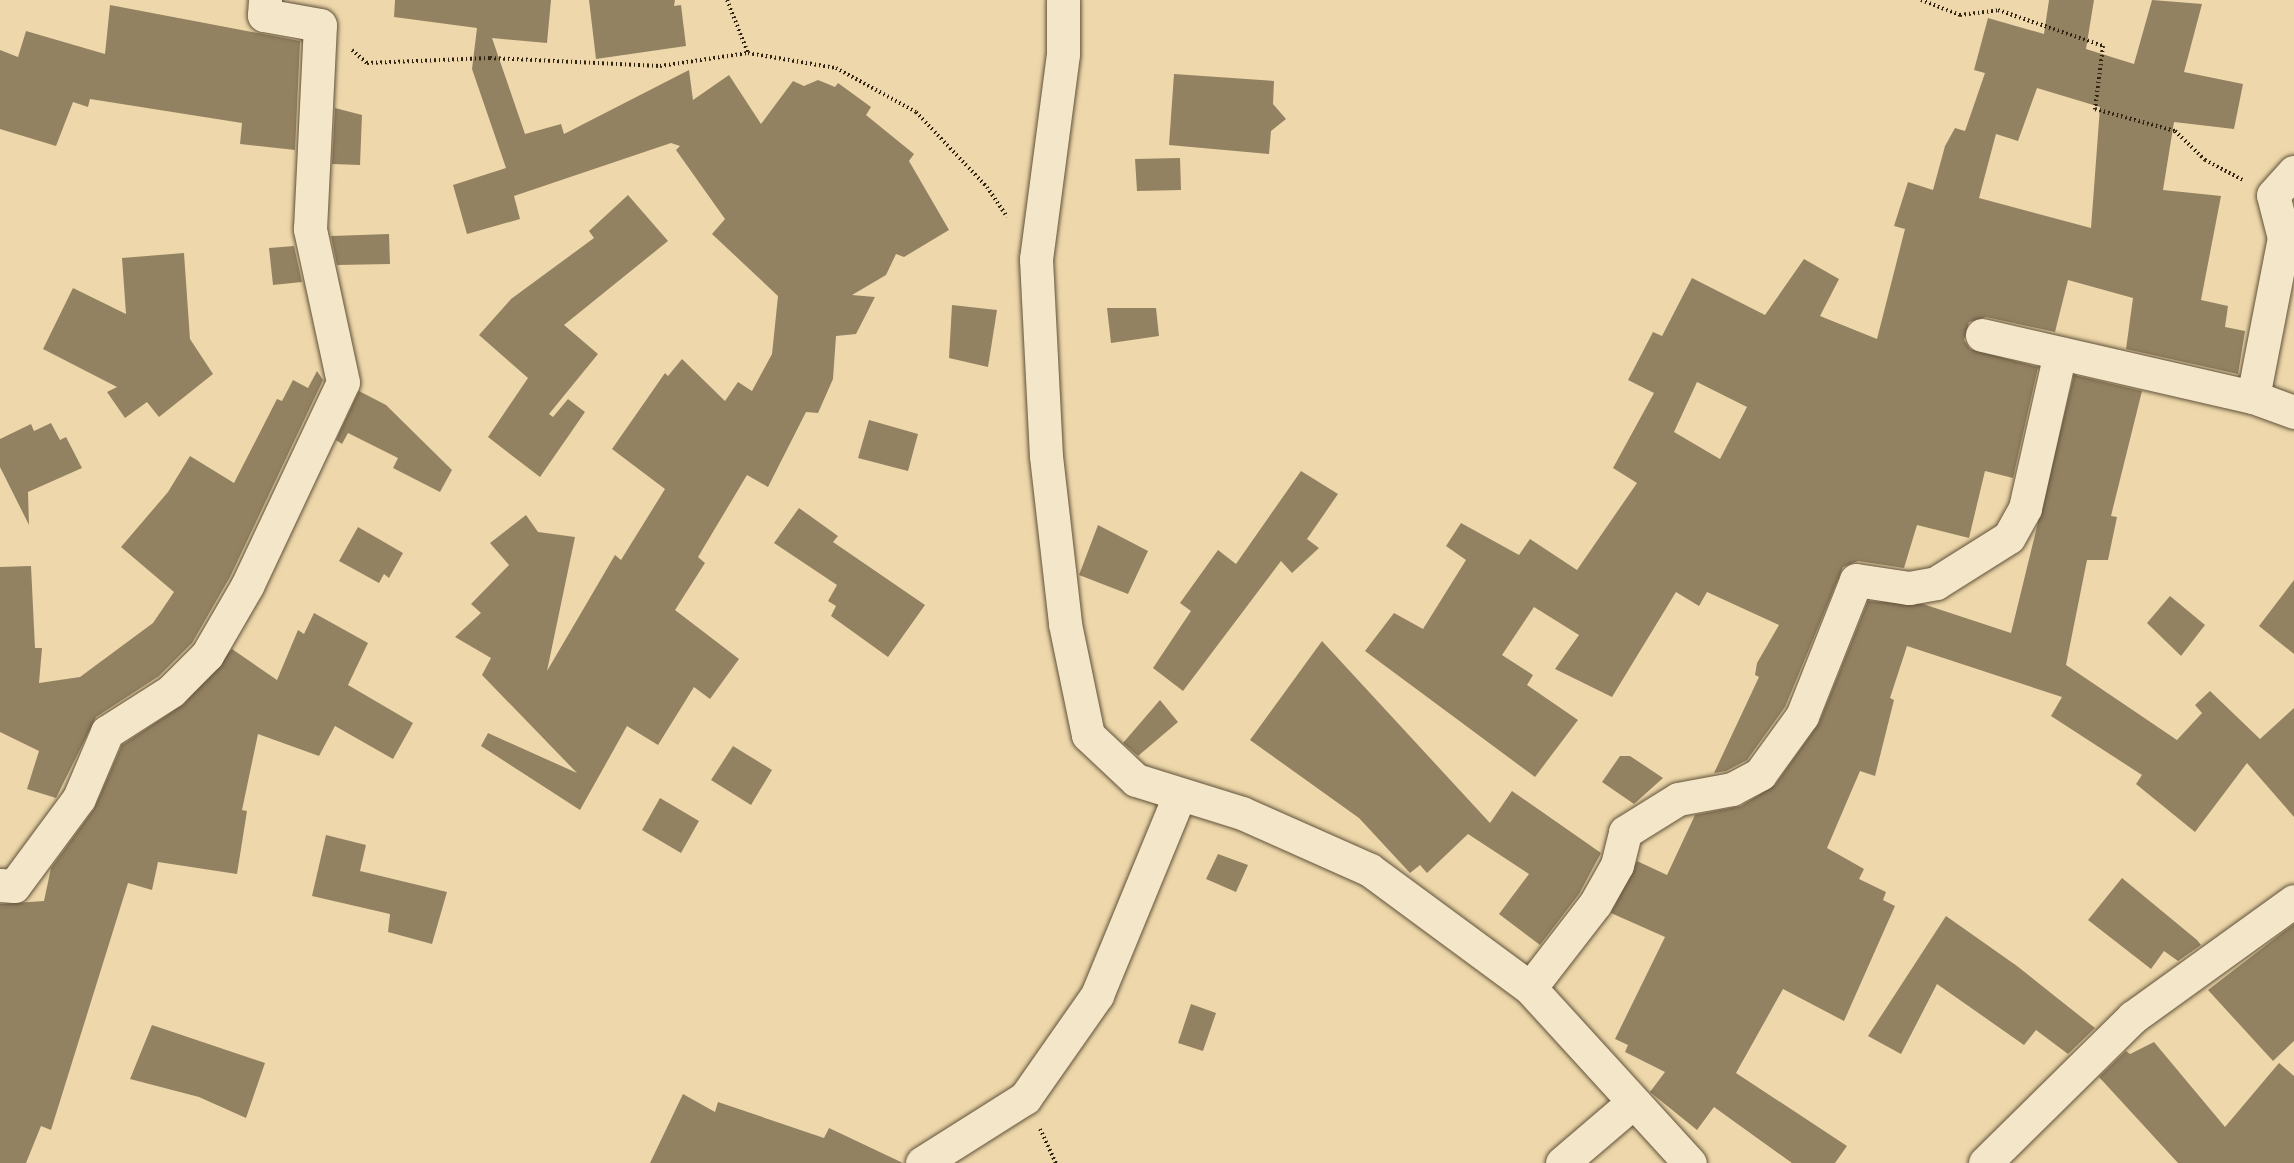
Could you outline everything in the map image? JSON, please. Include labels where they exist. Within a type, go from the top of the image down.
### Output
[{"type":"street","points":[[0,885],[14,886],[79,798],[107,732],[171,691],[207,655],[247,586],[343,382],[310,229],[320,25],[264,15],[265,0]]},
{"type":"street","points":[[1064,0],[1063,54],[1036,260],[1046,456],[1065,624],[1088,735],[1136,780],[1179,796],[1242,813],[1370,870],[1530,988],[1631,1104],[1690,1163]]},
{"type":"street","points":[[2253,397],[2284,238],[2284,183]]},
{"type":"street","points":[[1982,335],[2059,357],[2253,397],[2294,412]]},
{"type":"street","points":[[1530,988],[1595,904],[1617,865],[1625,832],[1678,799],[1732,789],[1760,774],[1802,716],[1856,580],[1909,588],[1936,583],[2009,537],[2025,508],[2059,357]]},
{"type":"street","points":[[922,1163],[1032,1089],[1097,995],[1179,796]]},
{"type":"street","points":[[1985,1163],[2133,1017],[2294,901]]},
{"type":"street","points":[[1562,1163],[1631,1104]]},
{"type":"path","points":[[727,0],[748,53]]},
{"type":"path","points":[[1920,0],[1960,15],[1998,10],[2103,46],[2095,109],[2175,131],[2205,160],[2284,183]]},
{"type":"path","points":[[320,25],[368,63],[490,58],[660,66],[748,53],[836,68],[916,112],[987,187],[1036,260]]},
{"type":"building","points":[[395,0],[551,0],[547,43],[492,38],[525,134],[561,124],[564,134],[689,70],[693,100],[729,75],[761,124],[793,81],[804,86],[818,80],[835,87],[838,83],[871,107],[866,115],[914,154],[909,161],[949,230],[904,257],[896,254],[886,275],[852,295],[875,297],[856,334],[836,336],[833,379],[818,413],[806,412],[768,487],[747,475],[698,557],[705,563],[675,610],[739,659],[710,699],[694,687],[658,745],[627,726],[580,810],[481,746],[488,733],[577,773],[482,675],[491,658],[455,637],[481,613],[471,604],[509,565],[490,543],[526,515],[538,532],[575,537],[547,671],[615,555],[621,560],[665,489],[612,449],[665,373],[668,376],[682,359],[725,401],[738,382],[752,391],[772,354],[778,296],[712,234],[725,219],[676,150],[680,146],[671,143],[514,196],[520,219],[467,234],[453,185],[506,168],[472,69],[477,28],[394,17]]},
{"type":"building","points":[[589,0],[675,0],[674,6],[681,5],[686,46],[596,59]]},
{"type":"building","points":[[2049,0],[2094,0],[2086,49],[2134,64],[2152,0],[2202,4],[2184,72],[2243,84],[2234,129],[2174,122],[2163,190],[2221,196],[2201,300],[2228,306],[2225,327],[2245,331],[2238,374],[2126,349],[2133,298],[2068,280],[2055,332],[1986,317],[1969,322],[1964,340],[1970,349],[2038,367],[2013,478],[1985,471],[1969,538],[1917,525],[1904,568],[1858,561],[1843,567],[1785,707],[1747,760],[1726,771],[1714,773],[1759,677],[1755,675],[1757,663],[1779,625],[1707,592],[1699,606],[1676,592],[1612,697],[1555,669],[1579,635],[1534,607],[1502,655],[1533,675],[1527,685],[1578,720],[1535,777],[1365,651],[1394,613],[1423,629],[1466,560],[1446,546],[1461,523],[1519,555],[1530,539],[1577,570],[1637,483],[1613,468],[1654,393],[1628,380],[1653,332],[1662,336],[1692,278],[1765,315],[1804,259],[1839,279],[1820,316],[1877,339],[1905,229],[1894,226],[1908,182],[1933,190],[1945,146],[1955,128],[1965,131],[1985,73],[1974,70],[1988,18],[2044,34]],"holes":[[[2037,88],[2100,107],[2091,228],[1979,198],[1996,134],[2018,141]],[[1697,382],[1747,407],[1720,459],[1674,432]]]},
{"type":"building","points":[[110,5],[300,41],[295,150],[240,144],[242,123],[90,99],[88,107],[73,102],[56,146],[0,129],[0,50],[18,57],[26,31],[105,54]]},
{"type":"building","points":[[1174,74],[1274,81],[1273,104],[1286,119],[1271,131],[1269,154],[1169,145]]},
{"type":"building","points":[[335,108],[362,115],[360,165],[332,164]]},
{"type":"building","points":[[1180,158],[1181,190],[1137,191],[1135,159]]},
{"type":"building","points":[[628,195],[668,241],[564,325],[598,354],[549,414],[553,417],[568,399],[585,412],[540,477],[488,437],[528,378],[479,335],[511,299],[594,238],[589,231]]},
{"type":"building","points":[[389,234],[390,264],[337,265],[331,236]]},
{"type":"building","points":[[294,246],[302,282],[273,285],[269,248]]},
{"type":"building","points":[[184,253],[190,339],[213,374],[159,417],[147,402],[125,418],[107,392],[117,387],[43,349],[73,288],[126,314],[122,258]]},
{"type":"building","points":[[952,305],[997,310],[988,367],[949,358]]},
{"type":"building","points":[[1107,308],[1156,308],[1159,336],[1111,343]]},
{"type":"building","points":[[317,371],[323,380],[230,577],[192,643],[159,676],[96,717],[56,798],[27,789],[39,751],[0,732],[0,567],[31,566],[35,648],[42,648],[39,683],[80,677],[153,623],[174,592],[121,547],[168,492],[190,456],[234,483],[277,399],[282,401],[293,380],[308,388]]},
{"type":"building","points":[[2074,375],[2142,391],[2111,516],[2117,517],[2108,560],[2087,560],[2066,665],[2177,740],[2202,713],[2195,705],[2210,691],[2260,739],[2294,708],[2294,817],[2247,763],[2195,832],[2136,784],[2142,775],[2051,716],[2062,697],[1907,646],[1890,698],[1894,700],[1875,776],[1860,771],[1827,848],[1864,869],[1859,879],[1886,892],[1883,900],[1895,906],[1844,1021],[1783,989],[1736,1073],[1847,1146],[1835,1163],[1792,1163],[1714,1107],[1697,1130],[1650,1092],[1665,1072],[1625,1052],[1628,1045],[1615,1039],[1665,937],[1611,913],[1637,861],[1667,875],[1695,815],[1741,806],[1775,785],[1819,723],[1868,601],[1923,604],[2011,633]]},
{"type":"building","points":[[359,391],[386,405],[452,470],[440,492],[393,468],[398,458],[348,433],[342,444],[336,440]]},
{"type":"building","points":[[869,420],[918,434],[908,471],[858,458]]},
{"type":"building","points":[[51,423],[60,440],[66,437],[82,468],[28,492],[29,525],[0,467],[0,439],[31,424],[34,431]]},
{"type":"building","points":[[1301,471],[1338,494],[1307,539],[1319,548],[1292,573],[1281,561],[1183,691],[1153,668],[1191,611],[1180,603],[1218,550],[1236,564]]},
{"type":"building","points":[[799,508],[838,536],[833,542],[925,605],[888,657],[831,616],[836,606],[828,601],[837,585],[774,543]]},
{"type":"building","points":[[1098,525],[1148,551],[1128,594],[1079,575]]},
{"type":"building","points":[[358,527],[403,553],[389,578],[384,574],[379,583],[339,561]]},
{"type":"building","points":[[2294,580],[2294,654],[2259,626]]},
{"type":"building","points":[[2170,596],[2205,625],[2181,656],[2147,623]]},
{"type":"building","points":[[314,613],[368,643],[348,685],[413,723],[393,759],[335,726],[319,756],[258,734],[242,810],[247,811],[237,874],[158,862],[152,890],[128,883],[51,1130],[41,1126],[26,1163],[0,1163],[0,904],[44,901],[51,868],[94,809],[122,745],[184,704],[232,649],[277,680],[298,630],[304,634]]},
{"type":"building","points":[[1322,641],[1490,823],[1512,791],[1601,853],[1579,894],[1540,945],[1499,914],[1529,874],[1468,834],[1427,873],[1420,865],[1410,873],[1359,818],[1250,740]]},
{"type":"building","points":[[1160,700],[1178,722],[1138,756],[1123,743]]},
{"type":"building","points":[[733,746],[772,770],[751,805],[711,780]]},
{"type":"building","points":[[1620,756],[1630,756],[1663,778],[1634,804],[1602,782]]},
{"type":"building","points":[[660,798],[699,821],[681,853],[642,830]]},
{"type":"building","points":[[326,835],[366,845],[360,871],[447,892],[432,944],[388,932],[390,914],[312,896]]},
{"type":"building","points":[[1218,854],[1248,865],[1236,892],[1206,879]]},
{"type":"building","points":[[2122,878],[2201,945],[2178,961],[2164,951],[2151,969],[2088,920]]},
{"type":"building","points":[[1946,916],[2017,966],[2095,1028],[2068,1054],[2036,1030],[2024,1045],[1937,984],[1901,1054],[1868,1036]]},
{"type":"building","points":[[2294,924],[2294,1041],[2273,1061],[2208,990]]},
{"type":"building","points":[[1191,1004],[1216,1013],[1203,1051],[1178,1043]]},
{"type":"building","points":[[152,1025],[265,1063],[246,1118],[199,1097],[130,1079]]},
{"type":"building","points":[[2154,1042],[2225,1127],[2279,1063],[2294,1076],[2294,1163],[2178,1163],[2099,1077],[2126,1051],[2130,1054]]},
{"type":"building","points":[[683,1094],[715,1112],[718,1102],[824,1138],[829,1128],[903,1163],[650,1163]]}]
